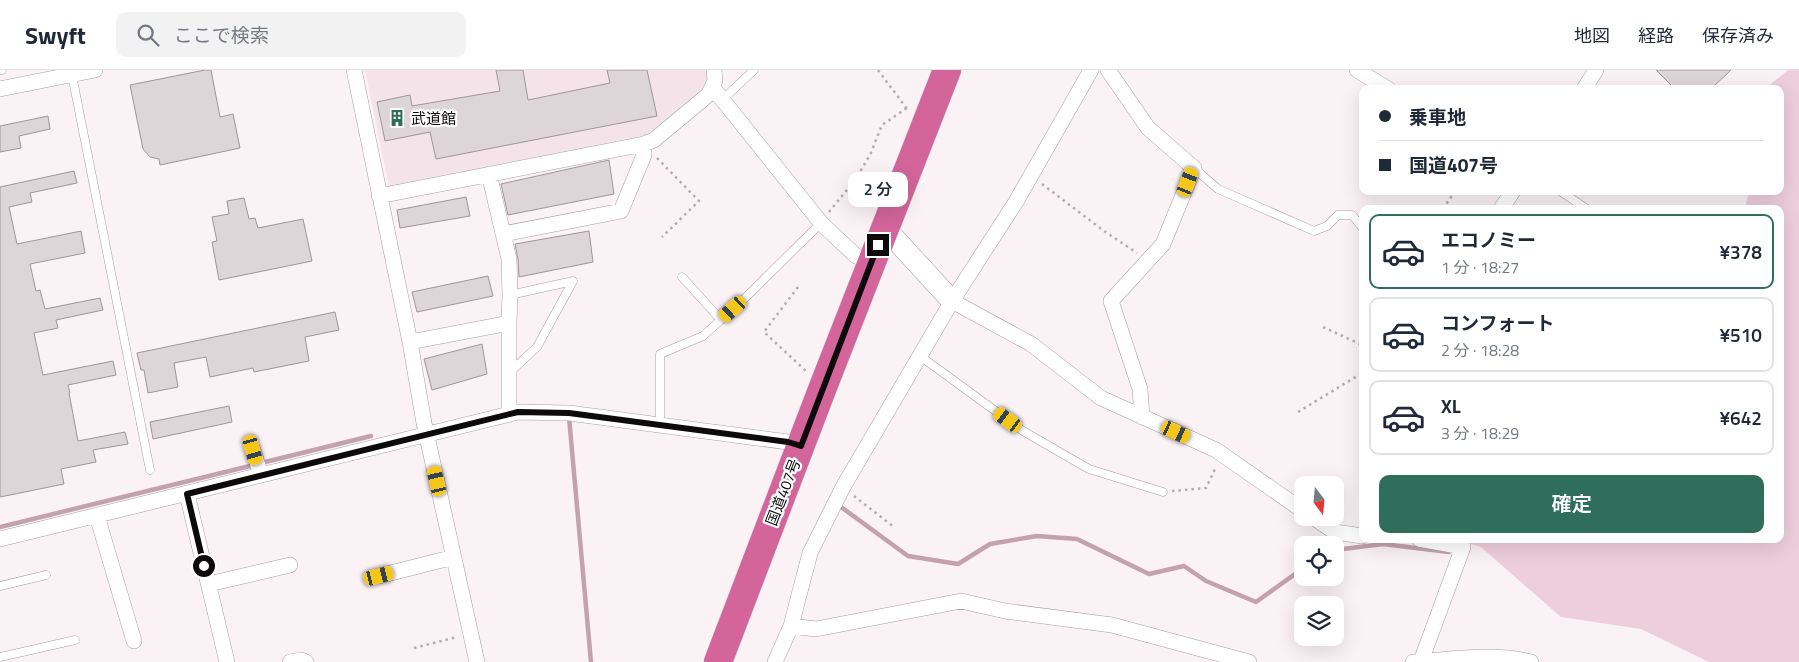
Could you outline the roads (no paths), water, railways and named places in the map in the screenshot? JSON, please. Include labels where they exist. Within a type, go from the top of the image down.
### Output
[{"type":"highway","name":"国道407号","points":[[718,662],[822,387],[947,70]]},
{"type":"street","points":[[0,89],[96,70]]},
{"type":"street","points":[[354,70],[410,342],[426,434],[477,662]]},
{"type":"street","points":[[714,70],[717,94],[821,223],[856,256],[872,262]]},
{"type":"street","points":[[775,662],[791,626],[810,553],[843,487],[952,301],[1031,176],[1091,70]]},
{"type":"street","points":[[1108,70],[1148,128],[1194,168],[1163,244],[1111,301],[1140,389],[1142,417]]},
{"type":"street","points":[[1357,70],[1381,85]]},
{"type":"street","points":[[1587,85],[1596,70]]},
{"type":"street","points":[[379,196],[644,144],[654,140],[708,95],[717,94]]},
{"type":"street","points":[[503,234],[621,211],[644,155],[644,144]]},
{"type":"street","points":[[489,174],[509,259],[509,414]]},
{"type":"street","points":[[885,228],[952,301],[1031,344],[1101,398],[1222,454],[1294,504]]},
{"type":"street","points":[[410,342],[509,323]]},
{"type":"street","points":[[0,539],[518,412],[569,413],[788,442],[801,446]]},
{"type":"street","points":[[253,450],[261,476]]},
{"type":"street","points":[[187,494],[227,662]]},
{"type":"street","points":[[97,516],[134,641]]},
{"type":"street","points":[[1326,526],[1335,532],[1359,536]]},
{"type":"street","points":[[1421,662],[1463,547],[1441,543]]},
{"type":"street","points":[[379,576],[454,557]]},
{"type":"street","points":[[209,584],[290,565]]},
{"type":"street","points":[[791,626],[816,628],[961,601],[1005,611],[1112,625],[1249,662]]},
{"type":"street","points":[[1410,662],[1470,657],[1531,662]]},
{"type":"street","points":[[290,662],[301,660],[306,662]]},
{"type":"lane","points":[[717,94],[754,70]]},
{"type":"lane","points":[[72,75],[150,470]]},
{"type":"lane","points":[[1194,168],[1218,189],[1314,231],[1327,226],[1338,215],[1352,215],[1359,223]]},
{"type":"lane","points":[[1566,195],[1581,205]]},
{"type":"lane","points":[[660,425],[660,354],[703,336],[821,223]]},
{"type":"lane","points":[[682,277],[721,320]]},
{"type":"lane","points":[[509,373],[537,348],[573,281],[510,295]]},
{"type":"lane","points":[[920,356],[1023,431],[1089,469],[1163,492]]},
{"type":"lane","points":[[0,586],[46,575]]},
{"type":"lane","points":[[0,657],[75,640]]},
{"type":"waterway","points":[[569,417],[591,662]]},
{"type":"waterway","points":[[261,463],[371,436]]},
{"type":"waterway","points":[[0,527],[254,465]]},
{"type":"waterway","points":[[837,504],[908,556],[958,564],[990,544],[1037,536],[1077,539],[1149,574],[1184,566],[1206,581],[1256,602],[1294,575]]},
{"type":"waterway","points":[[1344,549],[1383,544],[1449,552]]},
{"type":"place","name":"武道館","points":[[397,118]]}]
